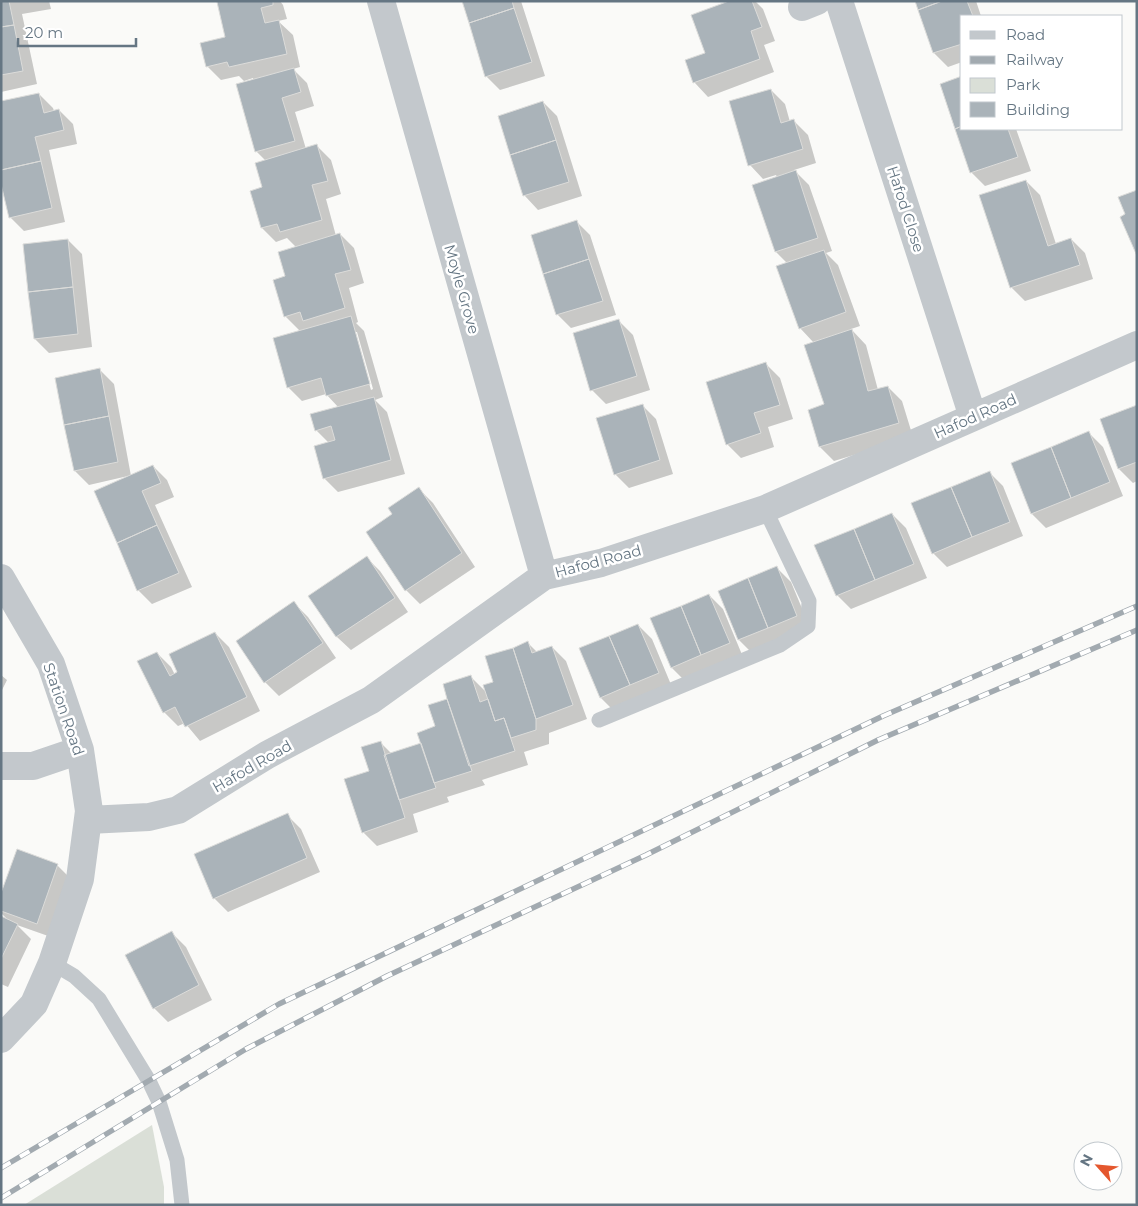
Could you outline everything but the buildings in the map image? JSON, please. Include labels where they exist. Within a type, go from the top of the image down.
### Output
[{"type":"street","name":"Moyle Grove","points":[[381,1],[544,576]]},
{"type":"street","name":"Hafod Close","points":[[839,1],[973,416]]},
{"type":"street","name":"Hafod Road","points":[[88,820],[149,817],[178,810],[267,755],[371,700],[544,576],[601,563],[765,509],[1137,345]]},
{"type":"street","name":"Station Road","points":[[1,578],[51,664],[80,750],[89,811],[80,879],[52,963],[34,1004],[1,1039]]},
{"type":"street","points":[[1,766],[33,766],[80,750]]},
{"type":"lane","points":[[599,720],[780,646],[808,626],[808,601],[765,509]]},
{"type":"lane","points":[[52,963],[74,976],[99,999],[149,1081],[159,1102],[177,1160],[182,1205]]},
{"type":"green space","points":[[152,1125],[164,1187],[164,1205],[24,1205]]},
{"type":"railway","points":[[1,1168],[279,1004],[883,716],[1137,606]]},
{"type":"railway","points":[[1,1198],[246,1049],[387,976],[646,855],[878,740],[1137,630]]}]
